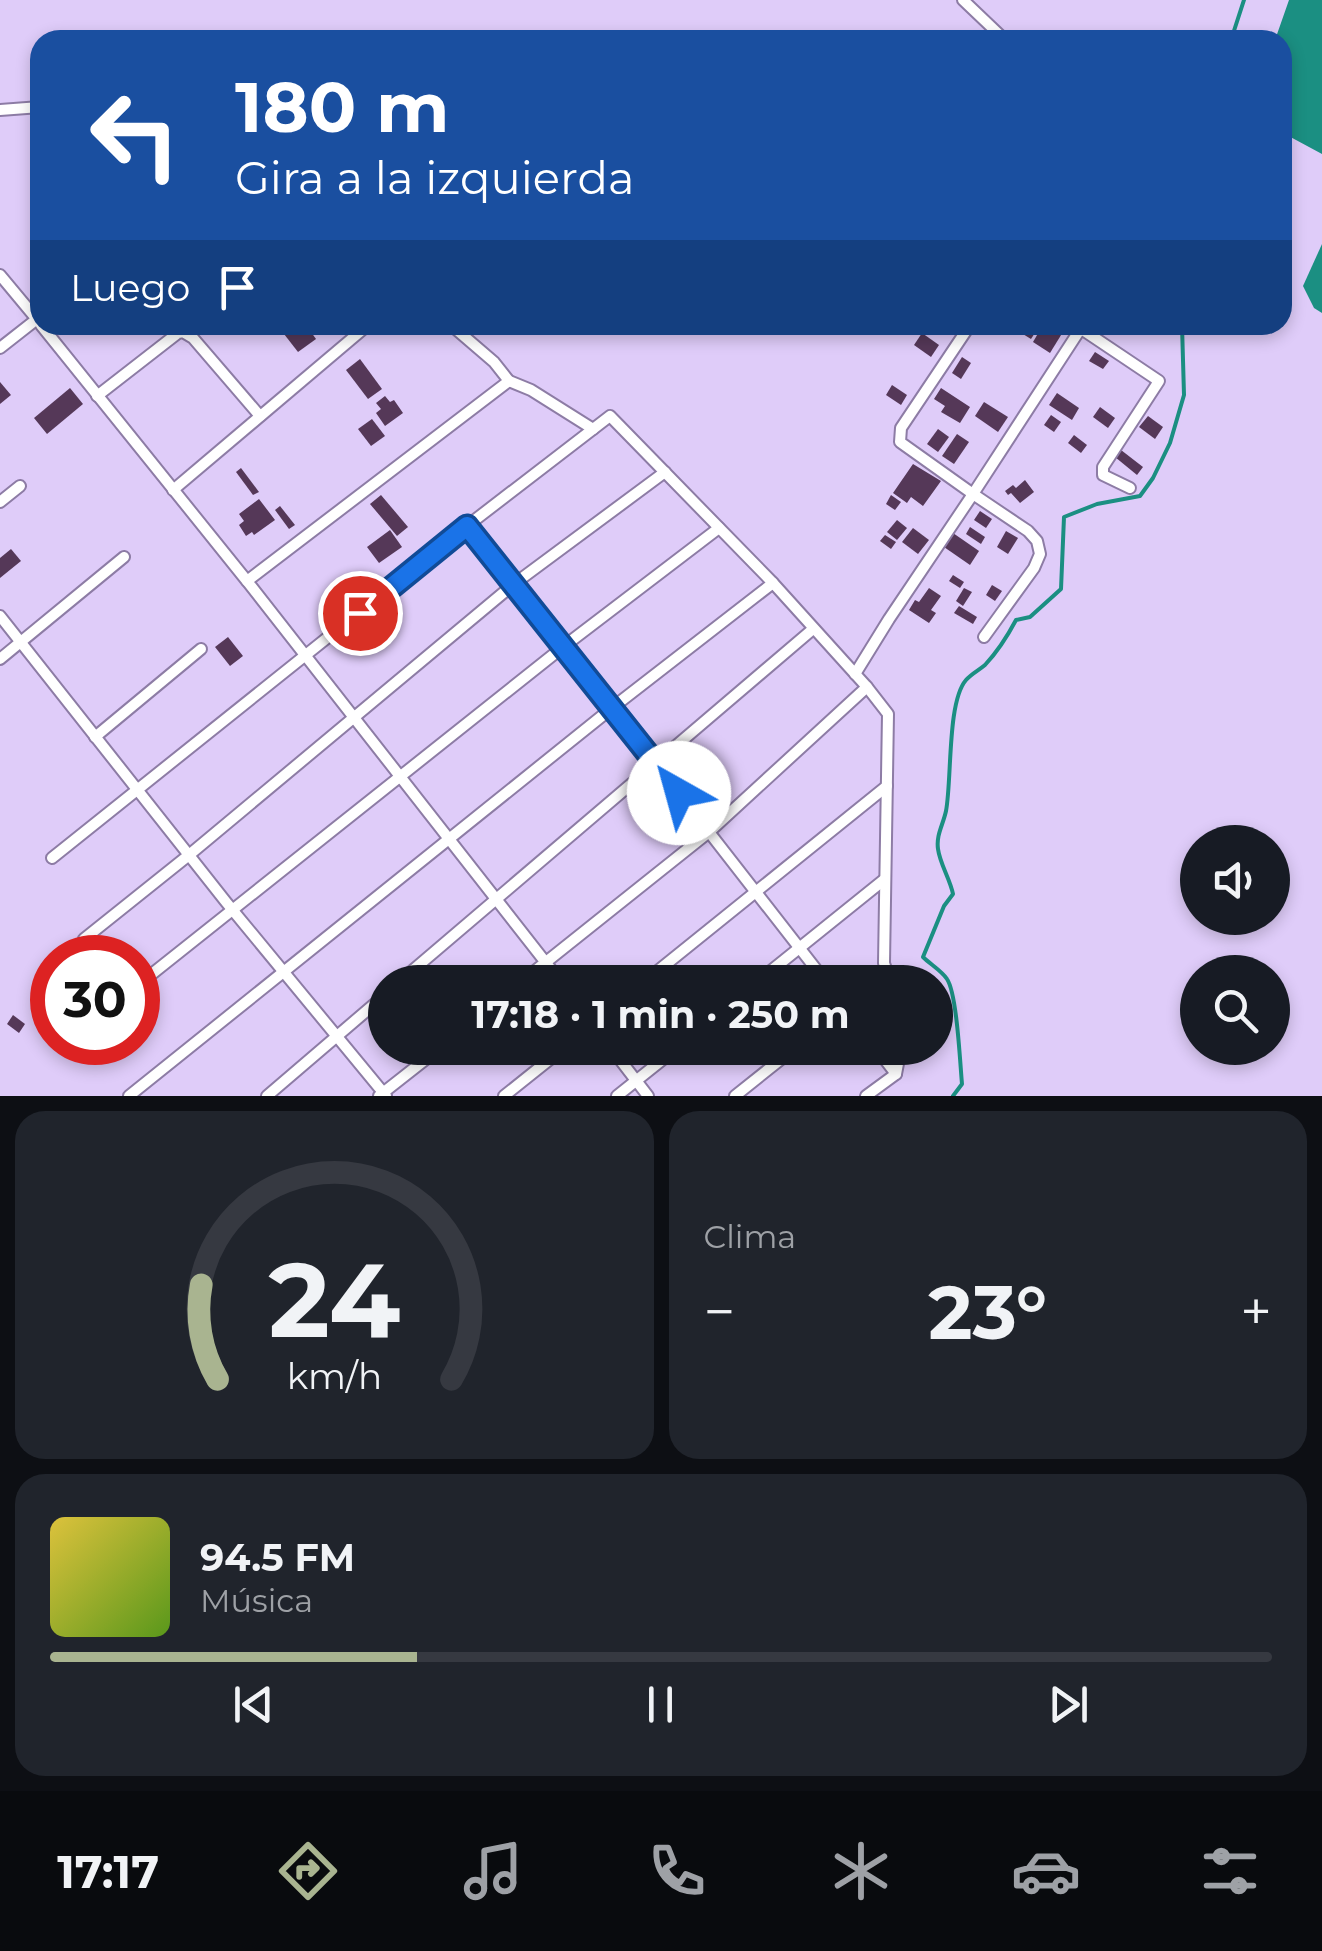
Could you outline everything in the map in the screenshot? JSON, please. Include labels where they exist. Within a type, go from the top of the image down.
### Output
[{"type":"street","points":[[964,0],[995,30]]},
{"type":"street","points":[[0,110],[30,108]]},
{"type":"street","points":[[0,275],[30,310]]},
{"type":"street","points":[[0,348],[30,328]]},
{"type":"street","points":[[50,335],[546,963]]},
{"type":"street","points":[[97,396],[174,335]]},
{"type":"street","points":[[188,335],[260,416]]},
{"type":"street","points":[[174,490],[356,335]]},
{"type":"street","points":[[463,335],[494,362],[508,381],[531,390],[592,430]]},
{"type":"street","points":[[963,335],[901,428],[899,438],[1037,541],[1040,554],[1034,568],[984,637]]},
{"type":"street","points":[[855,674],[1074,335]]},
{"type":"street","points":[[1093,335],[1159,382],[1103,467],[1103,475],[1130,488]]},
{"type":"street","points":[[246,580],[508,381]]},
{"type":"street","points":[[52,858],[610,416],[772,583],[888,714],[884,965]]},
{"type":"street","points":[[89,935],[514,584],[664,472]]},
{"type":"street","points":[[0,502],[20,486]]},
{"type":"street","points":[[467,526],[813,965]]},
{"type":"street","points":[[160,967],[719,528]]},
{"type":"street","points":[[0,659],[124,556]]},
{"type":"street","points":[[130,1096],[772,583]]},
{"type":"street","points":[[0,616],[383,1095],[419,1065]]},
{"type":"street","points":[[419,965],[814,629]]},
{"type":"street","points":[[96,737],[201,649]]},
{"type":"street","points":[[543,965],[709,832],[867,687]]},
{"type":"street","points":[[665,965],[887,786]]},
{"type":"street","points":[[779,965],[885,880]]},
{"type":"street","points":[[267,1096],[368,1010]]},
{"type":"street","points":[[504,1096],[543,1065]]},
{"type":"street","points":[[624,1065],[648,1096]]},
{"type":"street","points":[[617,1096],[655,1065]]},
{"type":"street","points":[[735,1096],[774,1065]]},
{"type":"street","points":[[889,1065],[896,1074]]},
{"type":"street","points":[[866,1096],[896,1074],[897,1065]]},
{"type":"shaded area","points":[[1289,0],[1322,0],[1322,154],[1292,138],[1292,30],[1278,30]]},
{"type":"shaded area","points":[[1322,244],[1322,313],[1314,308],[1303,286]]},
{"type":"building","points":[[285,335],[313,335],[316,339],[298,352]]},
{"type":"building","points":[[925,335],[939,345],[931,357],[914,345]]},
{"type":"building","points":[[1037,335],[1061,335],[1050,353],[1033,342]]},
{"type":"building","points":[[1095,352],[1109,361],[1103,369],[1089,361]]},
{"type":"building","points":[[962,357],[971,363],[961,379],[952,373]]},
{"type":"building","points":[[360,359],[382,389],[368,399],[346,370]]},
{"type":"building","points":[[0,382],[11,395],[0,404]]},
{"type":"building","points":[[892,385],[907,395],[901,405],[886,395]]},
{"type":"building","points":[[70,388],[83,404],[47,434],[34,418]]},
{"type":"building","points":[[941,388],[970,407],[960,423],[941,412],[945,406],[934,399]]},
{"type":"building","points":[[1057,393],[1079,408],[1072,420],[1049,405]]},
{"type":"building","points":[[385,396],[390,402],[394,400],[403,413],[385,426],[376,413],[381,409],[376,403]]},
{"type":"building","points":[[984,402],[1008,417],[998,432],[975,416]]},
{"type":"building","points":[[1100,407],[1115,418],[1108,428],[1093,417]]},
{"type":"building","points":[[1051,415],[1061,422],[1054,432],[1044,425]]},
{"type":"building","points":[[1148,416],[1163,427],[1155,439],[1139,427]]},
{"type":"building","points":[[372,419],[385,436],[371,446],[358,429]]},
{"type":"building","points":[[938,429],[949,437],[938,452],[927,444]]},
{"type":"building","points":[[957,434],[969,442],[954,464],[942,456]]},
{"type":"building","points":[[1074,435],[1087,445],[1081,453],[1068,443]]},
{"type":"building","points":[[1121,450],[1143,467],[1137,475],[1115,457]]},
{"type":"building","points":[[913,464],[941,481],[923,506],[911,497],[907,503],[893,493]]},
{"type":"building","points":[[241,468],[259,492],[253,495],[236,472]]},
{"type":"building","points":[[1025,480],[1034,492],[1020,503],[1005,491]]},
{"type":"building","points":[[381,495],[408,527],[397,536],[370,504]]},
{"type":"building","points":[[891,495],[901,502],[895,510],[886,504]]},
{"type":"building","points":[[259,499],[275,520],[246,536],[239,525],[244,521],[239,514]]},
{"type":"building","points":[[280,506],[295,525],[289,529],[275,510]]},
{"type":"building","points":[[980,511],[992,519],[986,528],[974,520]]},
{"type":"building","points":[[897,520],[907,528],[897,540],[887,532]]},
{"type":"building","points":[[970,527],[985,537],[981,544],[966,534]]},
{"type":"building","points":[[913,528],[929,540],[918,554],[902,542]]},
{"type":"building","points":[[390,530],[402,547],[379,563],[367,547]]},
{"type":"building","points":[[1006,531],[1018,538],[1008,554],[997,547]]},
{"type":"building","points":[[953,533],[979,551],[970,565],[944,547]]},
{"type":"building","points":[[885,535],[896,542],[891,549],[880,541]]},
{"type":"building","points":[[11,549],[21,561],[0,578],[0,558]]},
{"type":"building","points":[[953,575],[964,582],[960,588],[949,581]]},
{"type":"building","points":[[992,585],[1002,591],[995,601],[986,595]]},
{"type":"building","points":[[929,588],[941,596],[931,610],[936,613],[929,623],[909,610]]},
{"type":"building","points":[[964,588],[972,592],[963,606],[956,601]]},
{"type":"building","points":[[959,606],[977,617],[973,624],[954,613]]},
{"type":"building","points":[[228,637],[243,656],[230,666],[215,647]]},
{"type":"building","points":[[13,1015],[25,1024],[19,1033],[7,1024]]},
{"type":"waterway","points":[[1234,30],[1244,0]]},
{"type":"waterway","points":[[953,1096],[962,1084],[953,999],[947,979],[923,957],[953,894],[938,844],[946,811],[953,723],[960,691],[994,654],[1016,620],[1030,617],[1061,589],[1064,517],[1097,504],[1140,496],[1153,478],[1170,443],[1184,395],[1182,335]]},
{"type":"route","points":[[360,613],[467,526],[679,793]]}]
